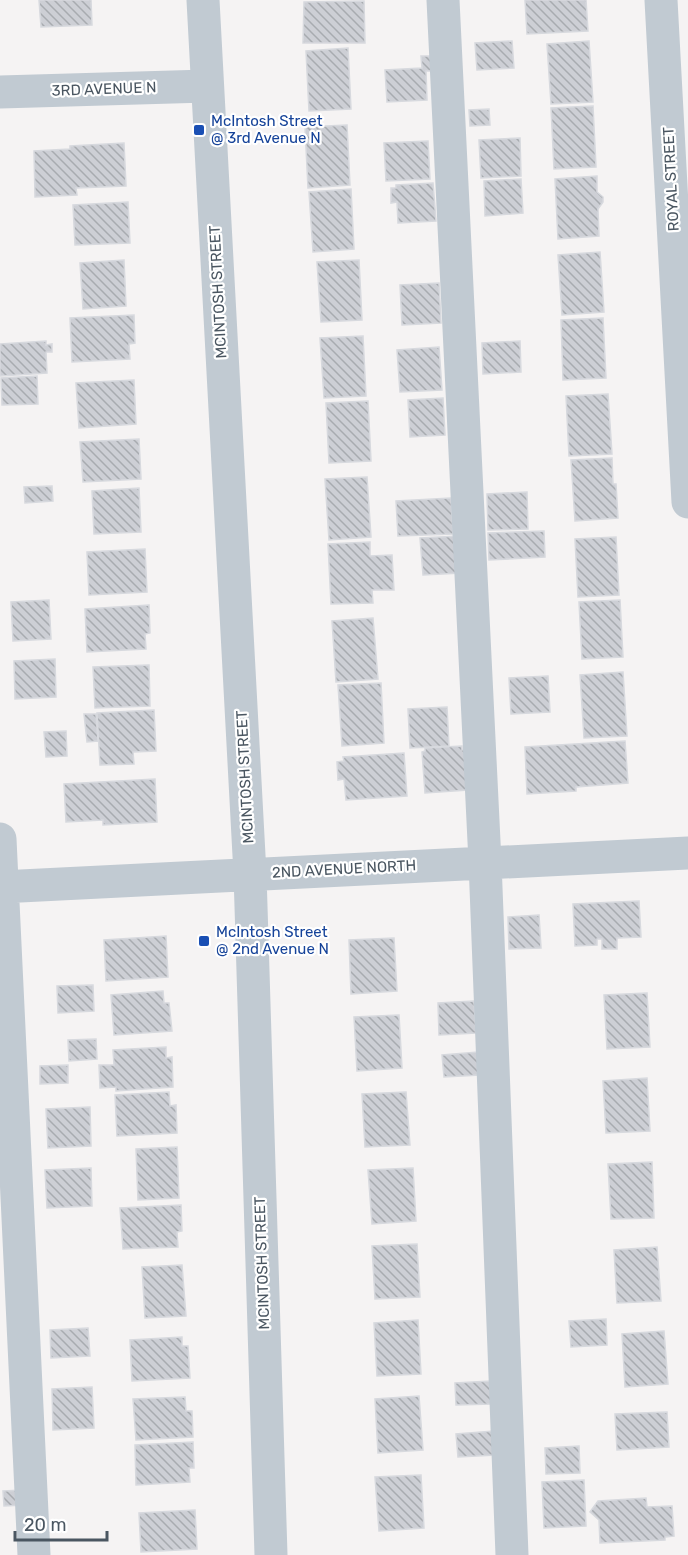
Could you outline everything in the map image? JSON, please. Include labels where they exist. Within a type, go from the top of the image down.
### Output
[{"type":"street","name":"MCINTOSH STREET","points":[[202,0],[250,874],[271,1555]]},
{"type":"street","points":[[443,0],[485,862],[512,1555]]},
{"type":"street","name":"ROYAL STREET","points":[[661,0],[688,502]]},
{"type":"street","name":"3RD AVENUE N","points":[[0,92],[207,86]]},
{"type":"street","points":[[0,839],[33,1555]]},
{"type":"street","name":"2ND AVENUE NORTH","points":[[1,887],[688,853]]},
{"type":"building","points":[[39,0],[91,0],[92,25],[41,27]]},
{"type":"building","points":[[525,0],[586,0],[588,31],[527,34]]},
{"type":"building","points":[[364,1],[365,43],[303,43],[304,2]]},
{"type":"building","points":[[512,41],[514,68],[477,70],[475,43]]},
{"type":"building","points":[[589,41],[593,102],[551,104],[547,44]]},
{"type":"building","points":[[348,48],[351,109],[309,111],[306,51]]},
{"type":"building","points":[[421,56],[431,56],[432,71],[426,71],[427,100],[387,102],[385,70],[422,68]]},
{"type":"building","points":[[593,106],[596,167],[554,169],[551,108]]},
{"type":"building","points":[[489,109],[490,125],[470,126],[469,110]]},
{"type":"building","points":[[347,125],[350,185],[308,188],[305,127]]},
{"type":"building","points":[[520,138],[521,176],[481,178],[479,140]]},
{"type":"building","points":[[428,141],[430,179],[386,181],[384,143]]},
{"type":"building","points":[[124,143],[126,186],[76,188],[77,195],[35,197],[34,151]]},
{"type":"building","points":[[597,176],[597,192],[603,197],[603,202],[598,209],[599,236],[558,239],[555,179]]},
{"type":"building","points":[[521,179],[523,213],[485,216],[484,181]]},
{"type":"building","points":[[433,183],[436,221],[398,223],[397,202],[391,203],[391,188],[396,188],[396,185]]},
{"type":"building","points":[[351,189],[354,249],[313,252],[309,192]]},
{"type":"building","points":[[128,202],[130,243],[75,245],[73,205]]},
{"type":"building","points":[[600,252],[604,312],[562,315],[558,255]]},
{"type":"building","points":[[124,260],[126,306],[83,309],[80,263]]},
{"type":"building","points":[[359,260],[362,320],[321,322],[317,262]]},
{"type":"building","points":[[439,283],[441,323],[402,325],[400,285]]},
{"type":"building","points":[[134,315],[135,343],[129,344],[130,359],[72,362],[70,318]]},
{"type":"building","points":[[603,318],[606,378],[563,380],[561,320]]},
{"type":"building","points":[[363,336],[366,396],[324,398],[320,338]]},
{"type":"building","points":[[46,341],[46,345],[52,344],[52,352],[46,352],[47,373],[0,376],[0,344]]},
{"type":"building","points":[[520,341],[521,372],[483,374],[482,343]]},
{"type":"building","points":[[439,347],[442,390],[400,392],[397,350]]},
{"type":"building","points":[[37,376],[38,404],[2,405],[1,378]]},
{"type":"building","points":[[134,380],[136,424],[79,428],[76,383]]},
{"type":"building","points":[[608,394],[612,454],[569,456],[566,396]]},
{"type":"building","points":[[443,398],[445,435],[410,437],[408,400]]},
{"type":"building","points":[[368,401],[371,461],[329,463],[326,403]]},
{"type":"building","points":[[139,439],[141,479],[83,482],[80,442]]},
{"type":"building","points":[[612,458],[618,518],[575,521],[571,460]]},
{"type":"building","points":[[367,477],[371,537],[329,540],[325,479]]},
{"type":"building","points":[[52,486],[53,501],[25,503],[24,487]]},
{"type":"building","points":[[139,488],[141,532],[94,534],[92,491]]},
{"type":"building","points":[[527,492],[528,529],[488,530],[487,494]]},
{"type":"building","points":[[451,498],[453,534],[398,536],[396,501]]},
{"type":"building","points":[[544,531],[545,557],[489,560],[488,533]]},
{"type":"building","points":[[459,536],[461,573],[423,575],[420,538]]},
{"type":"building","points":[[616,537],[619,595],[578,597],[575,539]]},
{"type":"building","points":[[370,542],[370,556],[392,555],[394,590],[372,590],[373,603],[331,604],[328,544]]},
{"type":"building","points":[[145,549],[147,592],[89,595],[87,552]]},
{"type":"building","points":[[49,600],[51,639],[13,641],[11,602]]},
{"type":"building","points":[[620,600],[623,657],[582,659],[579,602]]},
{"type":"building","points":[[149,605],[150,633],[145,634],[146,649],[87,652],[85,609]]},
{"type":"building","points":[[373,618],[378,679],[336,682],[332,621]]},
{"type":"building","points":[[55,659],[56,697],[15,699],[14,661]]},
{"type":"building","points":[[149,665],[150,706],[95,708],[93,667]]},
{"type":"building","points":[[623,672],[627,736],[584,738],[580,675]]},
{"type":"building","points":[[548,676],[550,712],[511,714],[509,678]]},
{"type":"building","points":[[381,683],[384,743],[342,746],[338,685]]},
{"type":"building","points":[[447,707],[449,746],[410,748],[408,709]]},
{"type":"building","points":[[154,710],[156,751],[133,752],[134,764],[100,765],[97,713]]},
{"type":"building","points":[[84,714],[96,714],[98,741],[87,742]]},
{"type":"building","points":[[66,731],[67,756],[46,757],[44,732]]},
{"type":"building","points":[[625,741],[628,783],[576,787],[576,791],[527,794],[525,747]]},
{"type":"building","points":[[462,746],[462,750],[465,749],[468,790],[425,793],[422,752],[425,748]]},
{"type":"building","points":[[404,753],[407,796],[346,800],[344,779],[338,780],[337,762],[344,761],[343,757]]},
{"type":"building","points":[[155,779],[157,822],[103,825],[103,820],[66,822],[64,784]]},
{"type":"building","points":[[639,901],[641,937],[617,938],[617,949],[602,949],[602,939],[597,939],[597,945],[575,946],[573,904]]},
{"type":"building","points":[[539,915],[541,948],[509,949],[508,917]]},
{"type":"building","points":[[166,936],[168,977],[106,981],[104,940]]},
{"type":"building","points":[[394,938],[397,991],[351,994],[349,940]]},
{"type":"building","points":[[93,985],[94,1011],[58,1013],[57,986]]},
{"type":"building","points":[[163,991],[164,1003],[169,1003],[172,1031],[114,1035],[111,995]]},
{"type":"building","points":[[647,993],[650,1047],[607,1049],[604,995]]},
{"type":"building","points":[[474,1001],[476,1033],[439,1035],[438,1003]]},
{"type":"building","points":[[399,1015],[402,1068],[357,1071],[354,1017]]},
{"type":"building","points":[[96,1039],[97,1059],[69,1061],[68,1040]]},
{"type":"building","points":[[166,1047],[166,1058],[172,1057],[173,1087],[116,1091],[116,1087],[100,1088],[99,1065],[114,1065],[113,1050]]},
{"type":"building","points":[[478,1052],[480,1075],[444,1077],[442,1055]]},
{"type":"building","points":[[68,1065],[68,1083],[40,1084],[40,1066]]},
{"type":"building","points":[[647,1078],[650,1131],[606,1133],[603,1081]]},
{"type":"building","points":[[169,1092],[170,1106],[176,1105],[177,1133],[117,1136],[115,1095]]},
{"type":"building","points":[[406,1092],[410,1145],[365,1147],[362,1094]]},
{"type":"building","points":[[90,1107],[91,1146],[48,1148],[46,1109]]},
{"type":"building","points":[[177,1147],[179,1198],[138,1200],[136,1149]]},
{"type":"building","points":[[652,1162],[654,1218],[611,1219],[608,1164]]},
{"type":"building","points":[[91,1168],[92,1206],[47,1208],[45,1170]]},
{"type":"building","points":[[413,1168],[416,1221],[372,1224],[368,1170]]},
{"type":"building","points":[[181,1205],[182,1231],[177,1232],[178,1247],[123,1249],[120,1208]]},
{"type":"building","points":[[417,1244],[420,1297],[375,1299],[372,1246]]},
{"type":"building","points":[[657,1247],[661,1301],[617,1303],[614,1250]]},
{"type":"building","points":[[182,1265],[186,1316],[145,1318],[142,1267]]},
{"type":"building","points":[[606,1319],[607,1345],[571,1347],[569,1321]]},
{"type":"building","points":[[418,1320],[421,1374],[377,1376],[374,1323]]},
{"type":"building","points":[[88,1328],[90,1356],[51,1358],[50,1330]]},
{"type":"building","points":[[664,1331],[668,1384],[625,1387],[622,1334]]},
{"type":"building","points":[[182,1337],[182,1346],[188,1346],[190,1378],[132,1381],[130,1340]]},
{"type":"building","points":[[491,1381],[492,1404],[456,1405],[455,1383]]},
{"type":"building","points":[[92,1387],[94,1428],[53,1430],[52,1389]]},
{"type":"building","points":[[419,1396],[423,1450],[378,1453],[375,1399]]},
{"type":"building","points":[[185,1397],[186,1411],[192,1411],[193,1437],[136,1440],[133,1399]]},
{"type":"building","points":[[667,1412],[669,1447],[617,1450],[615,1414]]},
{"type":"building","points":[[494,1431],[496,1455],[458,1457],[456,1434]]},
{"type":"building","points":[[193,1442],[194,1468],[189,1468],[190,1482],[136,1485],[135,1445]]},
{"type":"building","points":[[579,1446],[580,1473],[546,1474],[545,1448]]},
{"type":"building","points":[[421,1475],[424,1528],[379,1531],[375,1477]]},
{"type":"building","points":[[584,1480],[586,1526],[544,1528],[542,1482]]},
{"type":"building","points":[[23,1490],[24,1505],[4,1506],[3,1491]]},
{"type":"building","points":[[646,1498],[647,1507],[672,1506],[674,1536],[665,1537],[665,1540],[600,1543],[599,1520],[590,1512],[598,1501]]},
{"type":"building","points":[[195,1510],[197,1549],[141,1552],[139,1513]]},
{"type":"place","name":"McIntosh Street @ 3rd Avenue N","points":[[199,130]]},
{"type":"place","name":"McIntosh Street @ 2nd Avenue N","points":[[204,941]]}]
